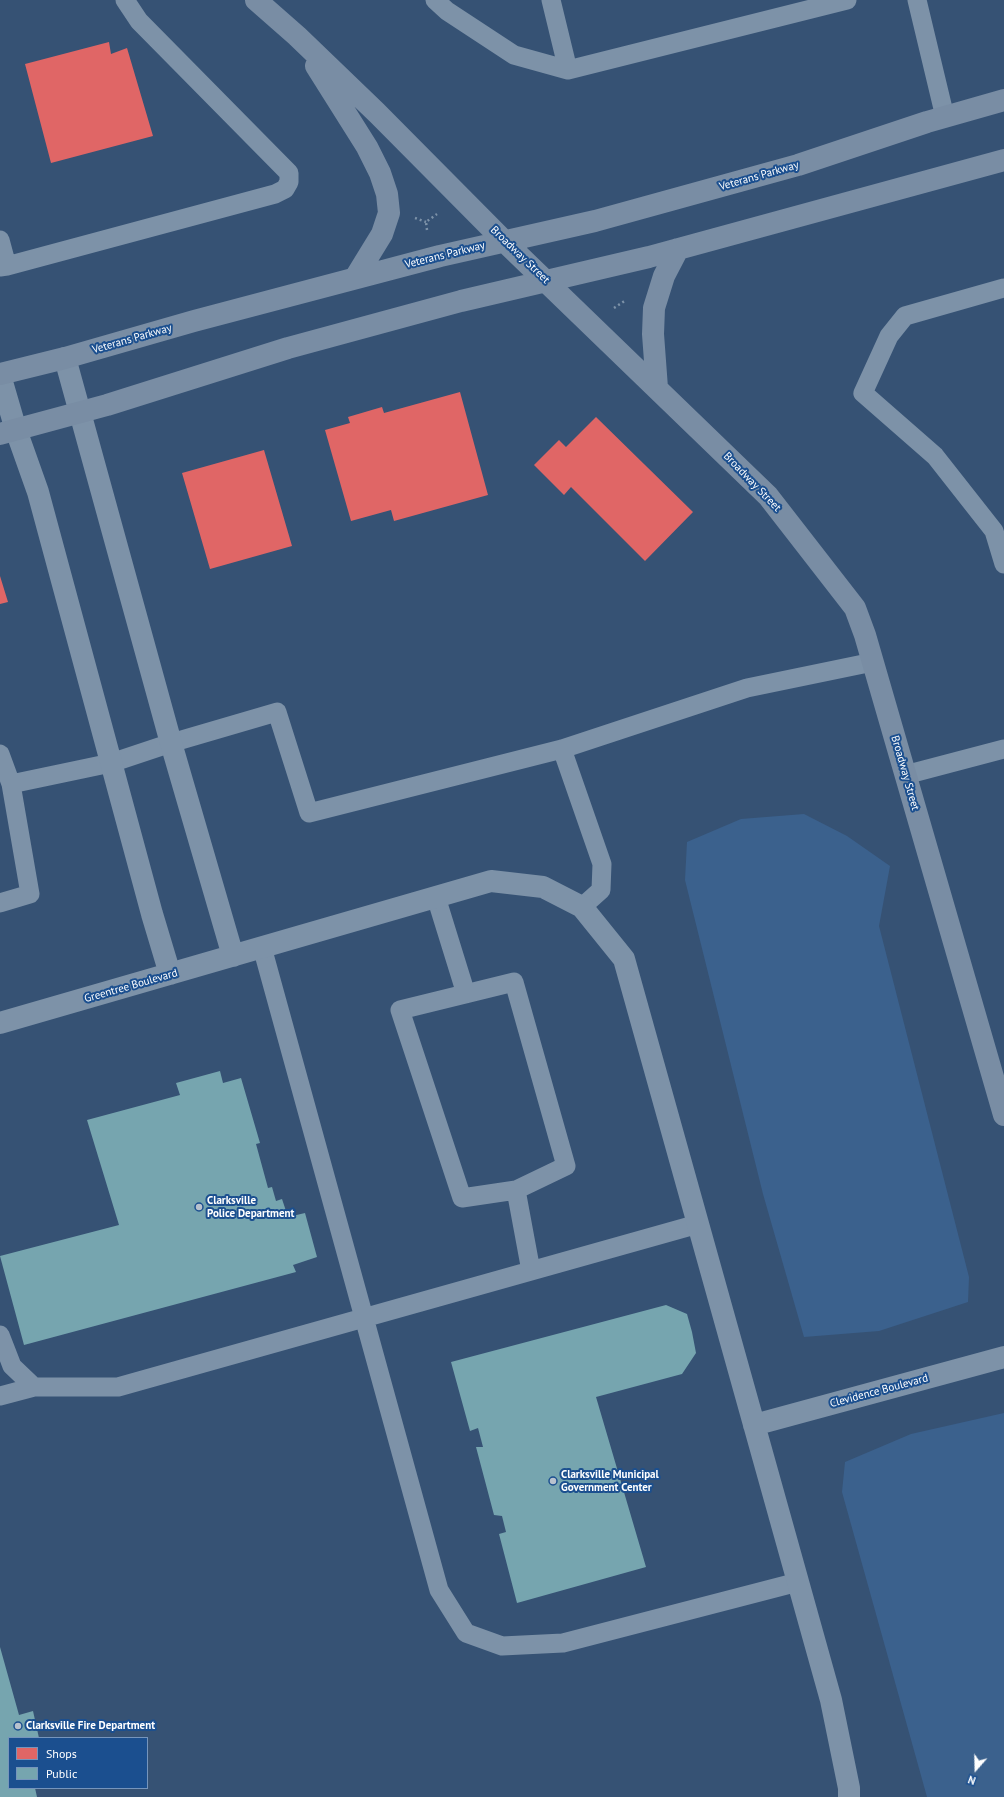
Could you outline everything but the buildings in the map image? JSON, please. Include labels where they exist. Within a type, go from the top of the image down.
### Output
[{"type":"main road","name":"Broadway Street","points":[[256,0],[297,36],[504,241],[768,496],[855,608],[873,662],[1004,1115]]},
{"type":"main road","points":[[297,36],[367,146],[380,173],[387,194],[389,213],[382,234],[355,278]]},
{"type":"main road","name":"Veterans Parkway","points":[[0,374],[65,358],[194,321],[355,278],[504,241],[595,221],[798,165],[945,117],[1004,100]]},
{"type":"main road","points":[[8,432],[79,413],[288,348],[462,300],[678,249],[1004,160]]},
{"type":"main road","points":[[657,388],[653,334],[654,308],[664,276],[678,249]]},
{"type":"street","points":[[65,358],[170,743],[233,956]]},
{"type":"street","points":[[0,374],[8,432],[38,492],[152,914],[170,974]]},
{"type":"street","name":"Greentree Boulevard","points":[[0,1023],[491,881],[543,887],[582,907]]},
{"type":"street","points":[[582,907],[624,959],[831,1700],[849,1788],[849,1797]]},
{"type":"street","name":"Clevidence Boulevard","points":[[754,1425],[1004,1357]]},
{"type":"lane","points":[[0,240],[4,266],[275,194],[285,189],[289,182],[289,173],[139,21],[125,0]]},
{"type":"lane","points":[[435,0],[447,11],[514,56],[568,70],[847,0]]},
{"type":"lane","points":[[551,0],[568,70]]},
{"type":"lane","points":[[917,0],[945,117]]},
{"type":"lane","points":[[1004,288],[904,316],[889,336],[863,393],[935,456],[994,531],[1004,564]]},
{"type":"lane","points":[[11,784],[112,763],[170,743],[277,712],[309,813],[562,749],[747,688],[873,662]]},
{"type":"lane","points":[[562,749],[602,864],[601,890],[582,907]]},
{"type":"lane","points":[[905,775],[1004,749]]},
{"type":"lane","points":[[0,754],[11,784],[30,894],[0,903]]},
{"type":"lane","points":[[436,897],[466,994]]},
{"type":"lane","points":[[262,947],[439,1590],[466,1633],[502,1646],[563,1643],[798,1582]]},
{"type":"lane","points":[[514,982],[566,1166],[516,1190],[462,1198],[400,1010],[514,982]]},
{"type":"lane","points":[[516,1190],[531,1271]]},
{"type":"lane","points":[[0,1396],[34,1387],[118,1387],[698,1224]]},
{"type":"lane","points":[[0,1335],[12,1366],[34,1387]]},
{"type":"path","points":[[428,234],[426,222],[440,212]]},
{"type":"water","points":[[804,814],[847,836],[890,866],[879,926],[969,1277],[968,1302],[879,1331],[804,1337],[763,1194],[685,880],[687,842],[741,819]]},
{"type":"water","points":[[1004,1413],[1004,1797],[927,1797],[842,1492],[845,1462],[911,1434]]},
{"type":"place","name":"Clarksville Police Department","points":[[199,1207]]},
{"type":"place","name":"Clarksville Municipal Government Center","points":[[553,1481]]},
{"type":"place","name":"Clarksville Fire Department","points":[[18,1726]]}]
